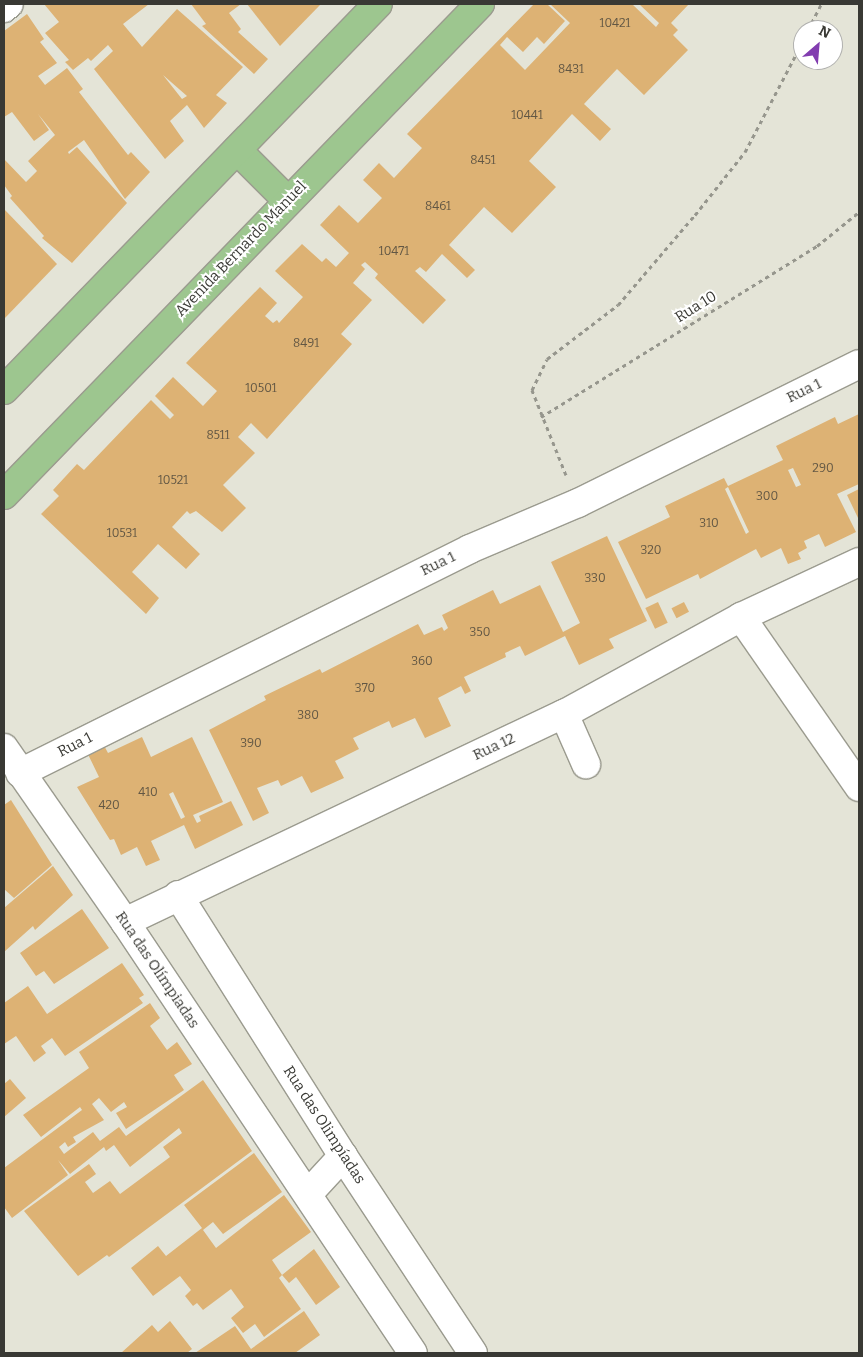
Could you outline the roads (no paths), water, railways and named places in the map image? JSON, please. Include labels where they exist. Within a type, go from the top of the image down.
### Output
[{"type":"main road","points":[[4,390],[378,4]]},
{"type":"main road","name":"Avenida Bernardo Manuel","points":[[4,495],[480,4]]},
{"type":"main road","points":[[237,150],[288,202]]},
{"type":"street","points":[[4,8],[10,4]]},
{"type":"street","name":"Rua 1","points":[[20,773],[470,549],[578,503],[859,364]]},
{"type":"street","name":"Rua 12","points":[[125,922],[178,895],[564,714],[741,617],[859,562]]},
{"type":"street","points":[[741,617],[859,787]]},
{"type":"street","points":[[564,714],[586,764]]},
{"type":"street","name":"Rua das Olímpiadas","points":[[4,748],[125,922],[413,1353]]},
{"type":"street","name":"Rua das Olimpíadas","points":[[178,895],[343,1156],[473,1353]]},
{"type":"street","points":[[308,1194],[343,1156]]}]
